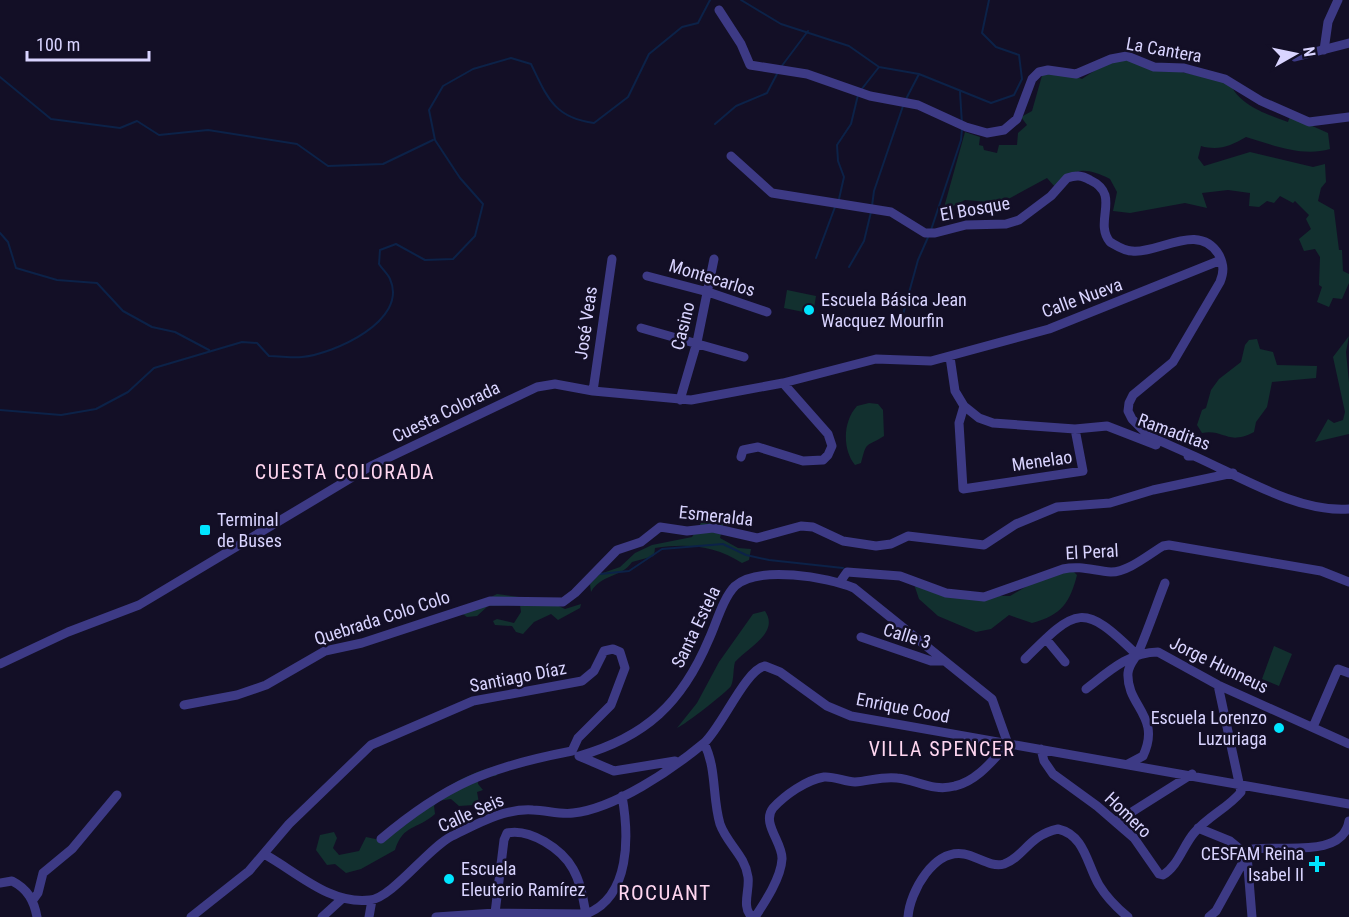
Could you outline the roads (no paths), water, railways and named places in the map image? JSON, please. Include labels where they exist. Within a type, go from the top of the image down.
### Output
[{"type":"street","points":[[1324,50],[1328,22],[1338,0]]},
{"type":"street","name":"La Cantera","points":[[719,10],[741,44],[750,64],[807,74],[870,96],[918,105],[966,127],[987,133],[1004,130],[1017,118],[1032,79],[1039,72],[1048,70],[1076,74],[1111,59],[1127,56],[1154,67],[1184,68],[1225,79],[1261,101],[1309,123],[1349,117]]},
{"type":"street","points":[[1294,57],[1349,43]]},
{"type":"street","name":"El Bosque","points":[[731,156],[772,193],[891,212],[925,233],[935,233],[966,225],[1006,224],[1019,219],[1052,196],[1067,178],[1076,175],[1098,184],[1105,192],[1107,201],[1104,228],[1110,242],[1131,251],[1147,251],[1177,240],[1189,239],[1208,245],[1215,250],[1221,260]]},
{"type":"street","name":"José Veas","points":[[593,391],[612,259]]},
{"type":"street","name":"Casino","points":[[680,400],[697,342],[708,292],[710,269],[714,259]]},
{"type":"street","points":[[1194,456],[1149,436],[1132,420],[1128,411],[1129,403],[1132,395],[1173,362],[1182,349],[1198,316],[1220,282],[1223,268],[1221,260]]},
{"type":"street","name":"Calle Nueva","points":[[950,357],[1049,329],[1221,260]]},
{"type":"street","name":"Montecarlos","points":[[647,276],[708,292],[767,312]]},
{"type":"street","points":[[641,328],[744,357]]},
{"type":"street","points":[[950,357],[955,391],[964,406]]},
{"type":"street","name":"Cuesta Colorada","points":[[0,664],[68,632],[139,605],[371,466],[518,395],[550,384],[680,400],[783,383],[876,359],[931,361],[950,357]]},
{"type":"street","points":[[741,457],[743,450],[758,447],[803,461],[823,460],[828,455],[832,446],[828,434],[783,383]]},
{"type":"street","name":"Ramaditas","points":[[964,406],[979,418],[993,423],[1075,429],[1117,428],[1180,456],[1194,456],[1295,500],[1339,510],[1349,509]]},
{"type":"street","name":"Menelao","points":[[964,406],[959,423],[963,489],[1083,471],[1075,429]]},
{"type":"street","name":"Esmeralda","points":[[563,602],[617,550],[641,542],[660,527],[687,531],[713,528],[757,538],[801,526],[813,527],[843,541],[876,546],[891,544],[908,536],[984,545],[1016,524],[1057,507],[1110,503],[1153,490],[1233,473]]},
{"type":"street","name":"El Peral","points":[[840,582],[847,572],[900,576],[946,592],[984,597],[1063,568],[1076,566],[1111,572],[1122,570],[1162,546],[1169,545],[1321,572],[1349,582]]},
{"type":"street","name":"Santa Estela","points":[[381,839],[435,797],[472,777],[524,761],[576,754],[627,738],[642,729],[671,704],[700,659],[733,588],[745,579],[779,575],[840,582],[854,588],[992,699],[1008,744]]},
{"type":"street","points":[[1127,764],[1143,756],[1150,736],[1144,713],[1130,686],[1129,666],[1137,655],[1166,583]]},
{"type":"street","name":"Quebrada Colo Colo","points":[[184,705],[237,695],[266,685],[325,651],[362,643],[490,601],[563,602]]},
{"type":"street","points":[[1025,659],[1066,621],[1084,616],[1108,627],[1137,655]]},
{"type":"street","name":"Calle 3","points":[[861,637],[931,661],[944,661]]},
{"type":"street","points":[[1046,639],[1065,662]]},
{"type":"street","name":"Santiago Díaz","points":[[264,854],[294,819],[370,745],[472,701],[582,681],[594,671],[604,651],[613,649],[620,652],[625,668],[611,705],[578,738],[576,754]]},
{"type":"street","name":"Jorge Hunneus","points":[[1137,655],[1158,652],[1218,685],[1349,744]]},
{"type":"street","points":[[1086,689],[1124,660],[1137,655]]},
{"type":"street","name":"Enrique Cood","points":[[704,743],[754,673],[765,666],[780,672],[827,706],[851,716],[1192,774],[1241,786],[1349,804]]},
{"type":"street","points":[[1313,727],[1338,669],[1349,674]]},
{"type":"street","points":[[1218,685],[1241,786],[1235,799],[1213,813],[1198,828],[1230,841],[1247,855],[1252,917]]},
{"type":"street","points":[[704,743],[710,756],[720,822],[724,833],[745,864],[748,878],[746,905],[754,917],[768,897],[782,861],[782,847],[770,823],[771,810],[787,795],[825,777],[853,782],[896,778],[941,789],[955,786],[983,770],[1008,744]]},
{"type":"street","name":"Calle Seis","points":[[372,900],[389,890],[449,838],[501,814],[533,810],[572,814],[622,796],[704,743]]},
{"type":"street","name":"Homero","points":[[1041,749],[1044,761],[1053,774],[1134,838],[1159,874],[1163,875],[1198,828]]},
{"type":"street","points":[[576,754],[614,771],[680,760]]},
{"type":"street","points":[[1116,822],[1192,774]]},
{"type":"street","points":[[33,900],[38,893],[43,873],[72,849],[117,795]]},
{"type":"street","points":[[435,917],[495,913],[586,914],[607,901],[622,869],[626,820],[622,796]]},
{"type":"street","points":[[1209,917],[1224,899],[1247,855],[1253,849],[1325,846],[1338,840],[1349,821]]},
{"type":"street","points":[[909,917],[914,894],[931,870],[947,854],[964,854],[994,865],[1005,864],[1037,836],[1058,830],[1072,836],[1089,861],[1098,884],[1112,903],[1128,917]]},
{"type":"street","points":[[495,913],[507,833],[515,831],[537,838],[568,861],[579,882],[586,914]]},
{"type":"street","points":[[191,917],[249,871],[264,854],[330,894],[343,898],[372,900],[369,917]]},
{"type":"street","points":[[0,883],[6,881],[17,884],[33,900],[37,917]]},
{"type":"street","points":[[322,917],[343,898]]},
{"type":"waterway","points":[[0,410],[61,415],[96,409],[128,392],[154,368],[242,342],[257,343],[269,356],[302,357],[332,349],[365,333],[389,308],[393,294],[390,279],[379,264],[380,250],[396,244],[425,260],[453,259],[475,236],[483,204],[460,178],[435,140],[429,110],[443,86],[473,69],[511,58],[531,64],[547,96],[561,111],[580,120],[594,123],[628,97],[649,54],[682,27],[698,23],[710,0]]},
{"type":"waterway","points":[[741,0],[781,24],[849,46],[879,67],[919,74],[991,103],[1014,95],[1022,79],[1019,55],[996,47],[982,33],[989,0]]},
{"type":"waterway","points":[[781,67],[808,31]]},
{"type":"waterway","points":[[861,90],[879,67]]},
{"type":"waterway","points":[[715,124],[736,106],[767,93],[778,72]]},
{"type":"waterway","points":[[905,101],[919,74]]},
{"type":"waterway","points":[[0,77],[51,119],[120,128],[137,121],[159,135],[208,130],[297,144],[328,166],[383,164],[433,140]]},
{"type":"waterway","points":[[960,92],[962,124]]},
{"type":"waterway","points":[[839,199],[844,177],[838,161],[837,145],[851,124],[858,95]]},
{"type":"waterway","points":[[872,206],[874,191],[903,106]]},
{"type":"waterway","points":[[931,230],[961,140],[962,129]]},
{"type":"waterway","points":[[816,258],[835,207]]},
{"type":"waterway","points":[[849,267],[864,241],[871,212]]},
{"type":"waterway","points":[[0,233],[8,242],[16,268],[57,280],[97,283],[123,311],[152,327],[175,332],[209,350]]},
{"type":"waterway","points":[[902,318],[918,260],[929,235]]},
{"type":"waterway","name":"Quebrada Colo Colo","points":[[600,574],[629,571],[662,549],[723,544],[746,555],[769,560],[843,568]]},
{"type":"place","name":"Escuela Básica Jean Wacquez Mourfin","points":[[809,310]]},
{"type":"place","name":"Terminal de Buses","points":[[205,530]]},
{"type":"place","name":"Escuela Lorenzo Luzuriaga","points":[[1279,728]]},
{"type":"place","name":"CESFAM Reina Isabel II","points":[[1317,864]]},
{"type":"place","name":"Escuela Eleuterio Ramírez","points":[[449,879]]},
{"type":"district","name":"CUESTA COLORADA","points":[[345,472]]},
{"type":"district","name":"VILLA SPENCER","points":[[942,749]]},
{"type":"district","name":"ROCUANT","points":[[665,893]]}]
